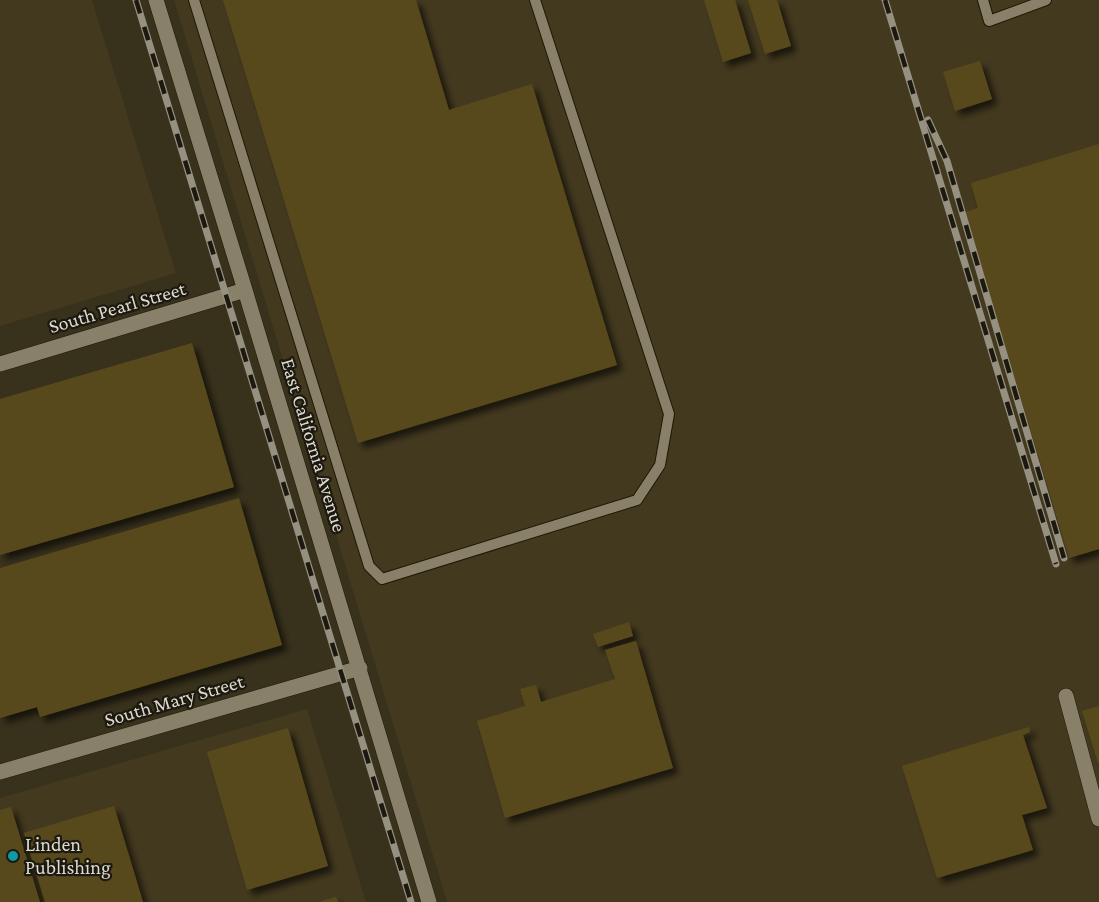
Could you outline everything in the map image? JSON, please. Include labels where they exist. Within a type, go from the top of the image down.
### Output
[{"type":"street","name":"East California Avenue","points":[[156,0],[429,902]]},
{"type":"street","name":"South Pearl Street","points":[[0,364],[245,290]]},
{"type":"street","name":"South Mary Street","points":[[0,771],[360,668]]},
{"type":"street","points":[[1066,696],[1099,819]]},
{"type":"lane","points":[[194,0],[369,566],[382,579],[637,500],[660,465],[669,414],[535,0]]},
{"type":"lane","points":[[983,0],[989,21],[1046,0]]},
{"type":"shaded area","points":[[0,0],[92,0],[176,273],[0,326]]},
{"type":"shaded area","points":[[174,0],[1099,0],[1099,902],[447,902]]},
{"type":"shaded area","points":[[307,709],[366,902],[0,902],[0,798]]},
{"type":"building","points":[[223,0],[416,0],[449,110],[532,84],[617,365],[358,443]]},
{"type":"building","points":[[704,0],[735,0],[751,53],[723,62]]},
{"type":"building","points":[[748,0],[777,0],[791,46],[765,54]]},
{"type":"building","points":[[980,61],[992,99],[955,111],[943,72]]},
{"type":"building","points":[[1099,144],[1099,549],[1069,558],[965,212],[978,208],[971,183]]},
{"type":"building","points":[[192,343],[234,487],[0,555],[0,399]]},
{"type":"building","points":[[239,498],[282,645],[40,717],[37,707],[0,718],[0,568]]},
{"type":"building","points":[[629,622],[633,636],[598,647],[593,634]]},
{"type":"building","points":[[636,641],[673,768],[505,818],[477,721],[525,706],[520,689],[536,685],[541,702],[615,679],[605,650]]},
{"type":"building","points":[[1099,706],[1099,763],[1098,763],[1082,711]]},
{"type":"building","points":[[1029,727],[1030,732],[1023,735],[1047,808],[1022,815],[1033,850],[937,878],[902,766]]},
{"type":"building","points":[[288,728],[328,866],[247,890],[207,752]]},
{"type":"building","points":[[114,806],[143,902],[45,902],[24,833]]},
{"type":"building","name":"Linden Publishing","points":[[11,807],[40,902],[0,902],[0,810]]},
{"type":"building","points":[[336,897],[338,902],[321,902],[321,901]]},
{"type":"railway","points":[[136,0],[411,902]]},
{"type":"railway","points":[[885,0],[1056,564]]},
{"type":"railway","points":[[928,120],[947,161],[1064,558]]},
{"type":"place","name":"Linden Publishing","points":[[13,856]]}]
